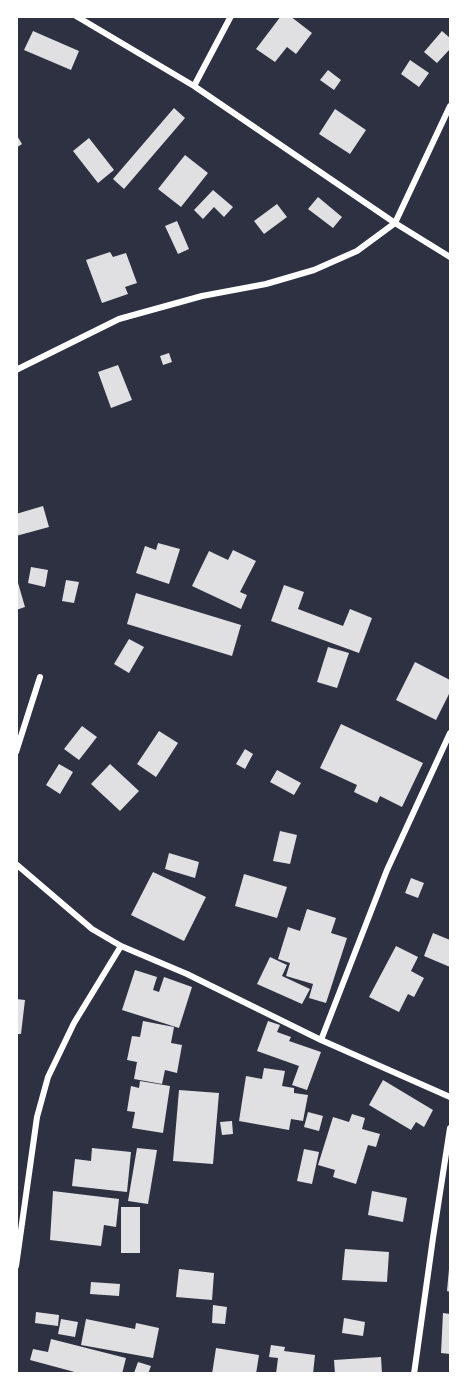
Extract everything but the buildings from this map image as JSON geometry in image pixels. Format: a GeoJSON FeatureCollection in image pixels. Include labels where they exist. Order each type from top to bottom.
{"type":"FeatureCollection","features":[{"type":"Feature","properties":{"kind":"street"},"geometry":{"type":"LineString","coordinates":[[76,16],[194,86],[395,223],[450,257]]}},
{"type":"Feature","properties":{"kind":"street"},"geometry":{"type":"LineString","coordinates":[[194,86],[231,16]]}},
{"type":"Feature","properties":{"kind":"street"},"geometry":{"type":"LineString","coordinates":[[16,370],[119,319],[202,296],[266,284],[315,270],[357,251],[395,223],[450,106]]}},
{"type":"Feature","properties":{"kind":"street"},"geometry":{"type":"LineString","coordinates":[[16,752],[40,677]]}},
{"type":"Feature","properties":{"kind":"street"},"geometry":{"type":"LineString","coordinates":[[321,1040],[387,870],[450,733]]}},
{"type":"Feature","properties":{"kind":"street"},"geometry":{"type":"LineString","coordinates":[[16,864],[92,930],[321,1040],[450,1097]]}},
{"type":"Feature","properties":{"kind":"street"},"geometry":{"type":"LineString","coordinates":[[16,1266],[37,1117],[48,1077],[74,1023],[122,946]]}},
{"type":"Feature","properties":{"kind":"street"},"geometry":{"type":"LineString","coordinates":[[414,1374],[450,1128]]}}]}
